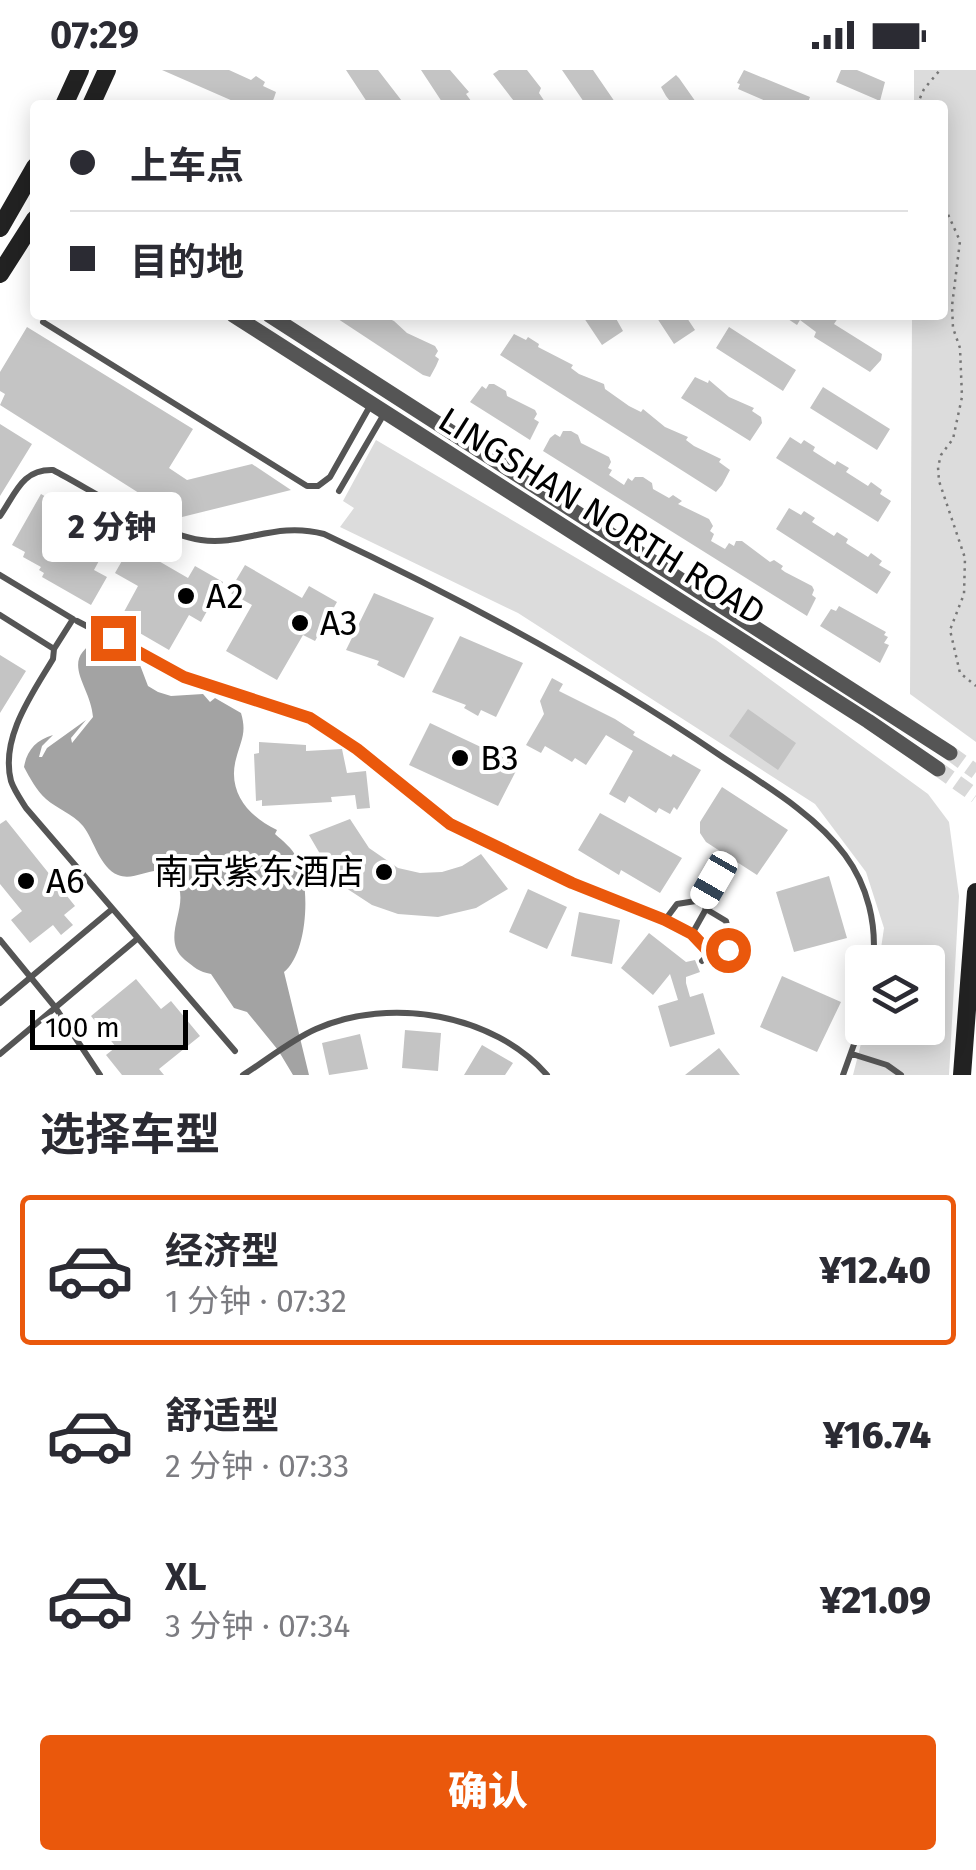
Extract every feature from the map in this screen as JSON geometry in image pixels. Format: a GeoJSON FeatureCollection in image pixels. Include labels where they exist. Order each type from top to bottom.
{"type":"FeatureCollection","features":[{"type":"Feature","properties":{"kind":"main road"},"geometry":{"type":"LineString","coordinates":[[66,100],[80,70]]}},
{"type":"Feature","properties":{"kind":"main road"},"geometry":{"type":"LineString","coordinates":[[93,100],[106,70]]}},
{"type":"Feature","properties":{"kind":"main road"},"geometry":{"type":"LineString","coordinates":[[0,228],[30,191]]}},
{"type":"Feature","properties":{"kind":"main road"},"geometry":{"type":"LineString","coordinates":[[0,274],[30,227]]}},
{"type":"Feature","properties":{"kind":"main road"},"geometry":{"type":"LineString","coordinates":[[962,1075],[976,892]]}},
{"type":"Feature","properties":{"kind":"street","name":"LINGSHAN NORTH ROAD"},"geometry":{"type":"LineString","coordinates":[[241,320],[938,769]]}},
{"type":"Feature","properties":{"kind":"street","name":"LINGSHAN NORTH ROAD"},"geometry":{"type":"LineString","coordinates":[[277,320],[950,753]]}},
{"type":"Feature","properties":{"kind":"lane"},"geometry":{"type":"LineString","coordinates":[[43,322],[307,486],[318,486],[330,477],[378,409]]}},
{"type":"Feature","properties":{"kind":"lane"},"geometry":{"type":"LineString","coordinates":[[340,492],[378,409]]}},
{"type":"Feature","properties":{"kind":"lane"},"geometry":{"type":"LineString","coordinates":[[0,516],[27,476],[37,470],[53,470],[176,534],[203,540],[302,529],[324,534],[466,602],[635,697],[825,831],[847,856],[861,883],[872,914],[873,945]]}},
{"type":"Feature","properties":{"kind":"lane"},"geometry":{"type":"LineString","coordinates":[[0,575],[73,619],[16,722],[6,750],[10,780],[26,808],[235,1050]]}},
{"type":"Feature","properties":{"kind":"lane"},"geometry":{"type":"LineString","coordinates":[[0,615],[54,649]]}},
{"type":"Feature","properties":{"kind":"lane"},"geometry":{"type":"LineString","coordinates":[[77,621],[184,677],[310,718],[369,758],[450,824],[572,883],[665,920],[692,934],[710,953],[719,956],[731,942],[726,920],[706,909],[702,900]]}},
{"type":"Feature","properties":{"kind":"lane"},"geometry":{"type":"LineString","coordinates":[[665,920],[677,904],[702,900],[714,880]]}},
{"type":"Feature","properties":{"kind":"lane"},"geometry":{"type":"LineString","coordinates":[[692,934],[706,909]]}},
{"type":"Feature","properties":{"kind":"lane"},"geometry":{"type":"LineString","coordinates":[[0,1003],[111,910]]}},
{"type":"Feature","properties":{"kind":"lane"},"geometry":{"type":"LineString","coordinates":[[0,1054],[136,939]]}},
{"type":"Feature","properties":{"kind":"lane"},"geometry":{"type":"LineString","coordinates":[[0,940],[55,1007],[100,1075]]}},
{"type":"Feature","properties":{"kind":"lane"},"geometry":{"type":"LineString","coordinates":[[702,962],[710,953]]}},
{"type":"Feature","properties":{"kind":"lane"},"geometry":{"type":"LineString","coordinates":[[243,1075],[314,1030],[374,1016],[442,1018],[498,1036],[523,1052],[547,1075]]}},
{"type":"Feature","properties":{"kind":"lane"},"geometry":{"type":"LineString","coordinates":[[843,1075],[855,1045]]}},
{"type":"Feature","properties":{"kind":"lane"},"geometry":{"type":"LineString","coordinates":[[852,1054],[901,1075]]}},
{"type":"Feature","properties":{"kind":"path"},"geometry":{"type":"LineString","coordinates":[[919,100],[940,70]]}},
{"type":"Feature","properties":{"kind":"path"},"geometry":{"type":"LineString","coordinates":[[948,214],[960,240],[952,306],[960,348],[962,397],[952,439],[938,467],[939,482],[965,558],[964,594],[950,630],[960,672],[976,686]]}},
{"type":"Feature","properties":{"kind":"shaded area"},"geometry":{"type":"Polygon","coordinates":[[[914,70],[976,70],[976,742],[910,694],[912,320],[948,320],[948,100],[914,100],[914,70]]]}},
{"type":"Feature","properties":{"kind":"shaded area"},"geometry":{"type":"Polygon","coordinates":[[[376,440],[716,640],[928,794],[949,822],[959,896],[949,1075],[853,1075],[861,1045],[945,1045],[945,945],[882,945],[884,928],[866,872],[815,804],[518,613],[340,527],[354,508],[343,501],[376,440]]]}},
{"type":"Feature","properties":{"kind":"shaded area"},"geometry":{"type":"Polygon","coordinates":[[[99,640],[140,665],[148,686],[158,692],[171,696],[203,694],[210,702],[215,698],[241,713],[243,731],[234,771],[238,793],[249,811],[277,830],[275,834],[293,851],[304,885],[302,935],[292,963],[284,972],[309,1075],[293,1075],[247,1012],[234,1008],[211,974],[194,967],[178,951],[175,931],[180,900],[175,880],[162,871],[125,877],[112,871],[83,826],[42,795],[24,767],[37,743],[53,735],[42,746],[42,757],[47,748],[86,720],[71,738],[72,743],[93,717],[78,665],[80,656],[99,640]]]}},
{"type":"Feature","properties":{"kind":"building"},"geometry":{"type":"Polygon","coordinates":[[[162,70],[229,70],[251,80],[256,76],[265,82],[263,86],[276,92],[273,100],[231,100],[162,70]]]}},
{"type":"Feature","properties":{"kind":"building"},"geometry":{"type":"Polygon","coordinates":[[[346,70],[378,70],[401,100],[366,100],[346,70]]]}},
{"type":"Feature","properties":{"kind":"building"},"geometry":{"type":"Polygon","coordinates":[[[421,70],[450,70],[469,92],[466,94],[470,100],[441,100],[421,70]]]}},
{"type":"Feature","properties":{"kind":"building"},"geometry":{"type":"Polygon","coordinates":[[[499,70],[527,70],[541,88],[539,93],[544,100],[513,100],[493,74],[499,70]]]}},
{"type":"Feature","properties":{"kind":"building"},"geometry":{"type":"Polygon","coordinates":[[[562,70],[593,70],[614,100],[583,100],[562,70]]]}},
{"type":"Feature","properties":{"kind":"building"},"geometry":{"type":"Polygon","coordinates":[[[744,70],[810,97],[763,100],[738,89],[744,70]]]}},
{"type":"Feature","properties":{"kind":"building"},"geometry":{"type":"Polygon","coordinates":[[[841,70],[857,70],[885,82],[878,100],[836,82],[841,70]]]}},
{"type":"Feature","properties":{"kind":"building"},"geometry":{"type":"Polygon","coordinates":[[[676,75],[694,100],[669,100],[661,87],[676,75]]]}},
{"type":"Feature","properties":{"kind":"building"},"geometry":{"type":"Polygon","coordinates":[[[340,320],[392,320],[407,333],[435,346],[439,359],[430,377],[340,320]]]}},
{"type":"Feature","properties":{"kind":"building"},"geometry":{"type":"Polygon","coordinates":[[[585,320],[617,320],[623,331],[602,345],[585,320]]]}},
{"type":"Feature","properties":{"kind":"building"},"geometry":{"type":"Polygon","coordinates":[[[658,320],[688,320],[695,330],[674,344],[658,320]]]}},
{"type":"Feature","properties":{"kind":"building"},"geometry":{"type":"Polygon","coordinates":[[[800,320],[837,320],[834,324],[882,354],[881,360],[870,372],[814,337],[816,332],[800,320]]]}},
{"type":"Feature","properties":{"kind":"building"},"geometry":{"type":"Polygon","coordinates":[[[27,327],[193,429],[169,468],[187,480],[252,464],[291,490],[182,517],[150,500],[0,405],[5,394],[0,391],[0,372],[27,327]]]}},
{"type":"Feature","properties":{"kind":"building"},"geometry":{"type":"Polygon","coordinates":[[[729,327],[796,370],[783,391],[716,348],[729,327]]]}},
{"type":"Feature","properties":{"kind":"building"},"geometry":{"type":"Polygon","coordinates":[[[514,334],[526,340],[528,337],[538,347],[573,365],[571,368],[579,374],[604,384],[605,389],[629,406],[641,412],[643,409],[665,427],[688,437],[686,440],[694,446],[721,459],[719,462],[730,470],[722,485],[716,492],[500,355],[514,334]]]}},
{"type":"Feature","properties":{"kind":"building"},"geometry":{"type":"Polygon","coordinates":[[[695,377],[708,383],[709,380],[729,397],[754,408],[752,411],[761,417],[762,423],[750,441],[681,398],[695,377]]]}},
{"type":"Feature","properties":{"kind":"building"},"geometry":{"type":"Polygon","coordinates":[[[489,384],[535,410],[534,419],[539,422],[530,440],[470,402],[482,386],[486,389],[489,384]]]}},
{"type":"Feature","properties":{"kind":"building"},"geometry":{"type":"Polygon","coordinates":[[[823,387],[890,429],[877,450],[810,408],[823,387]]]}},
{"type":"Feature","properties":{"kind":"building"},"geometry":{"type":"Polygon","coordinates":[[[0,424],[32,444],[0,496],[0,424]]]}},
{"type":"Feature","properties":{"kind":"building"},"geometry":{"type":"Polygon","coordinates":[[[563,431],[571,431],[581,443],[609,457],[609,475],[624,485],[628,478],[632,481],[643,477],[652,483],[653,489],[669,498],[673,495],[682,501],[678,504],[709,519],[714,534],[711,541],[725,549],[729,543],[734,546],[736,541],[742,541],[812,586],[816,598],[807,616],[543,451],[550,438],[555,434],[560,437],[563,431]]]}},
{"type":"Feature","properties":{"kind":"building"},"geometry":{"type":"Polygon","coordinates":[[[790,437],[801,444],[804,440],[815,447],[813,451],[835,465],[837,461],[849,468],[846,472],[868,486],[871,482],[882,490],[880,494],[891,501],[878,522],[776,458],[790,437]]]}},
{"type":"Feature","properties":{"kind":"building"},"geometry":{"type":"Polygon","coordinates":[[[41,494],[78,515],[80,511],[104,524],[101,528],[113,535],[94,570],[107,577],[91,605],[42,577],[41,567],[12,545],[41,494]]]}},
{"type":"Feature","properties":{"kind":"building"},"geometry":{"type":"Polygon","coordinates":[[[789,508],[801,515],[804,511],[815,518],[812,522],[834,536],[837,532],[848,539],[846,543],[882,561],[879,565],[891,572],[877,594],[776,529],[789,508]]]}},
{"type":"Feature","properties":{"kind":"building","name":"A2"},"geometry":{"type":"Polygon","coordinates":[[[131,545],[188,578],[195,566],[223,582],[201,622],[189,615],[169,650],[119,621],[138,586],[115,573],[131,545]]]}},
{"type":"Feature","properties":{"kind":"building","name":"A3"},"geometry":{"type":"Polygon","coordinates":[[[245,565],[302,598],[309,586],[337,602],[315,641],[303,635],[277,680],[226,651],[252,605],[229,592],[245,565]]]}},
{"type":"Feature","properties":{"kind":"building"},"geometry":{"type":"Polygon","coordinates":[[[374,593],[434,618],[404,678],[377,665],[379,661],[346,650],[374,593]]]}},
{"type":"Feature","properties":{"kind":"building"},"geometry":{"type":"Polygon","coordinates":[[[839,606],[886,632],[884,643],[889,645],[880,663],[820,626],[831,609],[836,611],[839,606]]]}},
{"type":"Feature","properties":{"kind":"building"},"geometry":{"type":"Polygon","coordinates":[[[460,636],[523,663],[496,717],[481,710],[478,716],[464,708],[466,705],[432,692],[460,636]]]}},
{"type":"Feature","properties":{"kind":"building"},"geometry":{"type":"Polygon","coordinates":[[[0,655],[26,671],[0,713],[0,655]]]}},
{"type":"Feature","properties":{"kind":"building"},"geometry":{"type":"Polygon","coordinates":[[[552,678],[563,684],[559,691],[615,719],[635,732],[633,735],[671,757],[673,754],[701,770],[677,810],[674,807],[670,814],[659,808],[656,813],[629,796],[625,803],[609,794],[633,751],[606,735],[586,765],[575,758],[572,762],[545,746],[541,753],[526,745],[544,714],[540,701],[552,678]]]}},
{"type":"Feature","properties":{"kind":"building"},"geometry":{"type":"Polygon","coordinates":[[[748,709],[796,743],[778,770],[729,736],[748,709]]]}},
{"type":"Feature","properties":{"kind":"building","name":"B3"},"geometry":{"type":"Polygon","coordinates":[[[430,723],[519,765],[498,806],[409,765],[430,723]]]}},
{"type":"Feature","properties":{"kind":"building"},"geometry":{"type":"Polygon","coordinates":[[[259,742],[306,745],[306,751],[342,749],[347,773],[366,771],[370,808],[357,809],[355,795],[331,797],[332,802],[262,806],[262,800],[256,801],[254,754],[259,753],[259,742]]]}},
{"type":"Feature","properties":{"kind":"building"},"geometry":{"type":"Polygon","coordinates":[[[722,787],[788,830],[757,875],[706,842],[700,833],[700,822],[722,787]]]}},
{"type":"Feature","properties":{"kind":"building"},"geometry":{"type":"Polygon","coordinates":[[[600,813],[682,858],[660,893],[621,870],[619,875],[578,850],[600,813]]]}},
{"type":"Feature","properties":{"kind":"building"},"geometry":{"type":"Polygon","coordinates":[[[350,819],[369,848],[398,868],[442,872],[481,854],[508,889],[476,908],[438,917],[398,914],[372,905],[330,871],[309,835],[350,819]]]}},
{"type":"Feature","properties":{"kind":"building","name":"A6"},"geometry":{"type":"Polygon","coordinates":[[[6,820],[75,906],[64,915],[73,925],[61,935],[53,925],[30,943],[11,920],[22,911],[0,884],[0,824],[6,820]]]}},
{"type":"Feature","properties":{"kind":"building"},"geometry":{"type":"Polygon","coordinates":[[[829,876],[847,938],[794,952],[776,892],[829,876]]]}},
{"type":"Feature","properties":{"kind":"building"},"geometry":{"type":"Polygon","coordinates":[[[528,889],[567,907],[547,949],[509,932],[528,889]]]}},
{"type":"Feature","properties":{"kind":"building"},"geometry":{"type":"Polygon","coordinates":[[[579,912],[620,920],[612,964],[571,956],[579,912]]]}},
{"type":"Feature","properties":{"kind":"building"},"geometry":{"type":"Polygon","coordinates":[[[649,933],[686,962],[695,960],[700,972],[686,977],[686,983],[690,997],[703,993],[715,1034],[670,1047],[658,1006],[678,1000],[670,974],[653,995],[621,968],[649,933]]]}},
{"type":"Feature","properties":{"kind":"building"},"geometry":{"type":"Polygon","coordinates":[[[782,976],[841,1002],[817,1052],[760,1027],[782,976]]]}},
{"type":"Feature","properties":{"kind":"building"},"geometry":{"type":"Polygon","coordinates":[[[136,979],[161,1009],[171,1001],[200,1036],[159,1069],[164,1075],[122,1075],[106,1055],[116,1047],[91,1016],[136,979]]]}},
{"type":"Feature","properties":{"kind":"building"},"geometry":{"type":"Polygon","coordinates":[[[405,1030],[441,1033],[438,1071],[402,1068],[405,1030]]]}},
{"type":"Feature","properties":{"kind":"building"},"geometry":{"type":"Polygon","coordinates":[[[360,1034],[368,1069],[329,1075],[322,1043],[360,1034]]]}},
{"type":"Feature","properties":{"kind":"building"},"geometry":{"type":"Polygon","coordinates":[[[482,1045],[513,1063],[505,1075],[464,1075],[482,1045]]]}},
{"type":"Feature","properties":{"kind":"building"},"geometry":{"type":"Polygon","coordinates":[[[719,1048],[740,1075],[685,1075],[719,1048]]]}},
{"type":"Feature","properties":{"kind":"tunnel"},"geometry":{"type":"LineString","coordinates":[[950,753],[976,772]]}},
{"type":"Feature","properties":{"kind":"tunnel"},"geometry":{"type":"LineString","coordinates":[[938,769],[976,796]]}},
{"type":"Feature","properties":{"kind":"place","name":"A2"},"geometry":{"type":"Point","coordinates":[186,596]}},
{"type":"Feature","properties":{"kind":"place","name":"A3"},"geometry":{"type":"Point","coordinates":[300,623]}},
{"type":"Feature","properties":{"kind":"place","name":"B3"},"geometry":{"type":"Point","coordinates":[460,758]}},
{"type":"Feature","properties":{"kind":"place","name":"南京紫东酒店"},"geometry":{"type":"Point","coordinates":[384,872]}},
{"type":"Feature","properties":{"kind":"place","name":"A6"},"geometry":{"type":"Point","coordinates":[26,881]}},
{"type":"Feature","properties":{"kind":"route"},"geometry":{"type":"LineString","coordinates":[[113,638],[184,677],[230,694],[284,707],[322,724],[450,824],[572,883],[665,920],[692,934],[710,953],[719,956],[728,950]]}}]}
